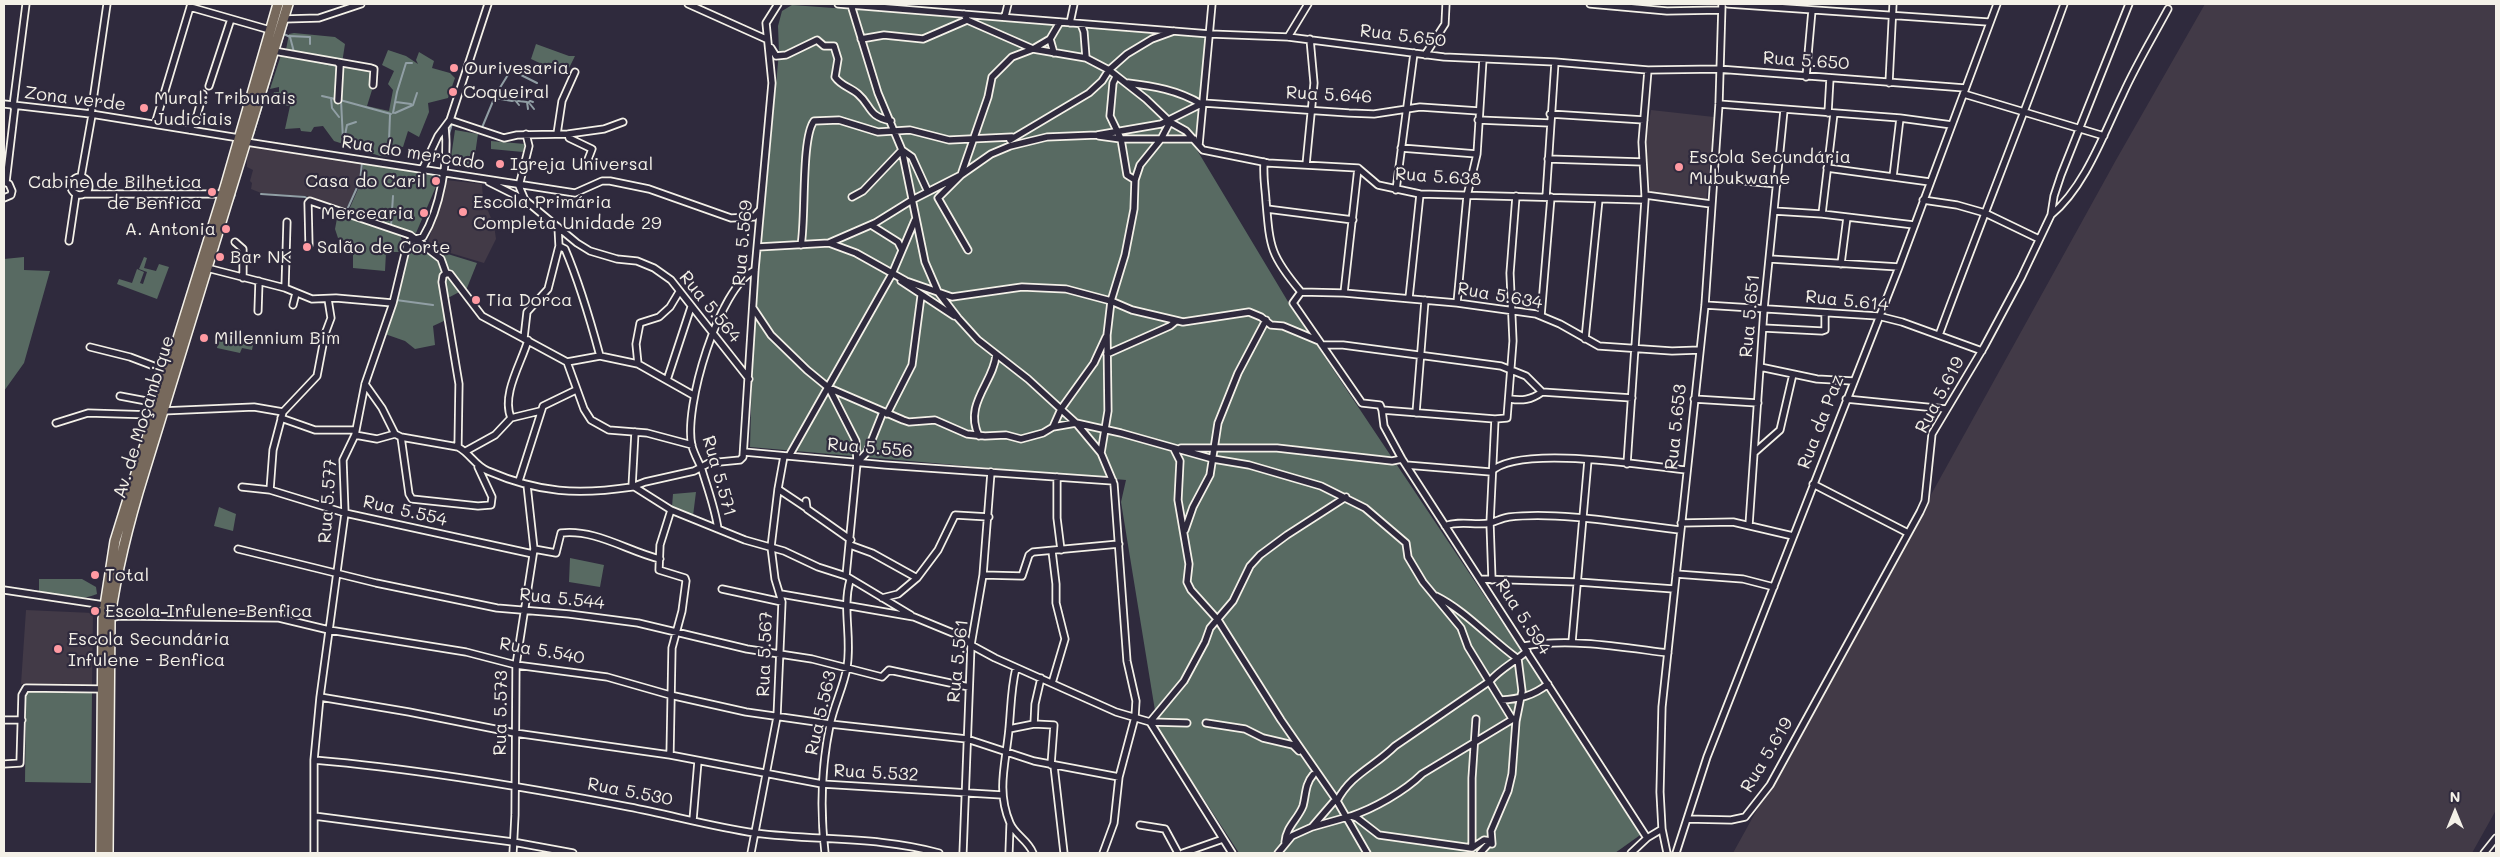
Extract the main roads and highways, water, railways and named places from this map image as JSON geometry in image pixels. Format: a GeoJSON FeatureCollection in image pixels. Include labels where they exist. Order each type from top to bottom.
{"type":"FeatureCollection","features":[{"type":"Feature","properties":{"kind":"highway","name":"Av. de Moçambique"},"geometry":{"type":"LineString","coordinates":[[108,853],[110,618],[125,534],[207,268],[278,4]]}},
{"type":"Feature","properties":{"kind":"highway","name":"Av. de Moçambique"},"geometry":{"type":"LineString","coordinates":[[101,853],[104,605],[115,541],[222,194],[274,51],[288,4]]}},
{"type":"Feature","properties":{"kind":"waterway"},"geometry":{"type":"LineString","coordinates":[[253,135],[288,20]]}},
{"type":"Feature","properties":{"kind":"waterway"},"geometry":{"type":"LineString","coordinates":[[284,34],[290,37],[294,52]]}},
{"type":"Feature","properties":{"kind":"waterway"},"geometry":{"type":"LineString","coordinates":[[289,36],[310,37],[310,44]]}},
{"type":"Feature","properties":{"kind":"waterway"},"geometry":{"type":"LineString","coordinates":[[305,59],[337,66],[335,99]]}},
{"type":"Feature","properties":{"kind":"waterway"},"geometry":{"type":"LineString","coordinates":[[393,113],[406,63],[412,63]]}},
{"type":"Feature","properties":{"kind":"waterway"},"geometry":{"type":"LineString","coordinates":[[481,130],[496,94],[511,70],[537,83]]}},
{"type":"Feature","properties":{"kind":"waterway"},"geometry":{"type":"LineString","coordinates":[[395,113],[413,105],[417,93]]}},
{"type":"Feature","properties":{"kind":"waterway"},"geometry":{"type":"LineString","coordinates":[[322,96],[335,99]]}},
{"type":"Feature","properties":{"kind":"waterway"},"geometry":{"type":"LineString","coordinates":[[331,98],[332,108],[339,117]]}},
{"type":"Feature","properties":{"kind":"waterway"},"geometry":{"type":"LineString","coordinates":[[495,98],[515,100],[519,105]]}},
{"type":"Feature","properties":{"kind":"waterway"},"geometry":{"type":"LineString","coordinates":[[340,100],[391,114]]}},
{"type":"Feature","properties":{"kind":"waterway"},"geometry":{"type":"LineString","coordinates":[[341,100],[343,140]]}},
{"type":"Feature","properties":{"kind":"waterway"},"geometry":{"type":"LineString","coordinates":[[518,101],[527,102],[528,109]]}},
{"type":"Feature","properties":{"kind":"waterway"},"geometry":{"type":"LineString","coordinates":[[528,103],[530,101],[533,102]]}},
{"type":"Feature","properties":{"kind":"waterway"},"geometry":{"type":"LineString","coordinates":[[396,102],[411,104]]}},
{"type":"Feature","properties":{"kind":"waterway"},"geometry":{"type":"LineString","coordinates":[[530,104],[534,109]]}},
{"type":"Feature","properties":{"kind":"waterway"},"geometry":{"type":"LineString","coordinates":[[389,141],[390,115]]}},
{"type":"Feature","properties":{"kind":"waterway"},"geometry":{"type":"LineString","coordinates":[[344,140],[347,125],[356,122]]}},
{"type":"Feature","properties":{"kind":"waterway"},"geometry":{"type":"LineString","coordinates":[[448,138],[452,123]]}},
{"type":"Feature","properties":{"kind":"waterway"},"geometry":{"type":"LineString","coordinates":[[346,212],[360,181],[362,163]]}},
{"type":"Feature","properties":{"kind":"waterway"},"geometry":{"type":"LineString","coordinates":[[261,194],[305,197],[310,200]]}},
{"type":"Feature","properties":{"kind":"waterway"},"geometry":{"type":"LineString","coordinates":[[230,206],[235,195]]}},
{"type":"Feature","properties":{"kind":"waterway"},"geometry":{"type":"LineString","coordinates":[[391,226],[393,196]]}},
{"type":"Feature","properties":{"kind":"waterway"},"geometry":{"type":"LineString","coordinates":[[396,300],[433,305]]}},
{"type":"Feature","properties":{"kind":"place","name":"Ourivesaria"},"geometry":{"type":"Point","coordinates":[454,68]}},
{"type":"Feature","properties":{"kind":"place","name":"Coqueiral"},"geometry":{"type":"Point","coordinates":[453,92]}},
{"type":"Feature","properties":{"kind":"place","name":"Mural: Tribunais Judiciais"},"geometry":{"type":"Point","coordinates":[144,108]}},
{"type":"Feature","properties":{"kind":"place","name":"Igreja Universal"},"geometry":{"type":"Point","coordinates":[500,164]}},
{"type":"Feature","properties":{"kind":"place","name":"Escola Secundária Mubukwane"},"geometry":{"type":"Point","coordinates":[1679,167]}},
{"type":"Feature","properties":{"kind":"place","name":"Casa do Caril"},"geometry":{"type":"Point","coordinates":[436,181]}},
{"type":"Feature","properties":{"kind":"place","name":"Cabine de Bilhetica de Benfica"},"geometry":{"type":"Point","coordinates":[212,192]}},
{"type":"Feature","properties":{"kind":"place","name":"Escola Primária Completa Unidade 29"},"geometry":{"type":"Point","coordinates":[463,212]}},
{"type":"Feature","properties":{"kind":"place","name":"Mercearia"},"geometry":{"type":"Point","coordinates":[424,213]}},
{"type":"Feature","properties":{"kind":"place","name":"A. Antonia"},"geometry":{"type":"Point","coordinates":[226,229]}},
{"type":"Feature","properties":{"kind":"place","name":"Salão de Corte"},"geometry":{"type":"Point","coordinates":[307,247]}},
{"type":"Feature","properties":{"kind":"place","name":"Bar NK"},"geometry":{"type":"Point","coordinates":[220,257]}},
{"type":"Feature","properties":{"kind":"place","name":"Tia Dorca"},"geometry":{"type":"Point","coordinates":[476,300]}},
{"type":"Feature","properties":{"kind":"place","name":"Millennium Bim"},"geometry":{"type":"Point","coordinates":[204,338]}},
{"type":"Feature","properties":{"kind":"place","name":"Total"},"geometry":{"type":"Point","coordinates":[95,575]}},
{"type":"Feature","properties":{"kind":"place","name":"Escola Infulene-Benfica"},"geometry":{"type":"Point","coordinates":[95,611]}},
{"type":"Feature","properties":{"kind":"place","name":"Escola Secundária Infulene - Benfica"},"geometry":{"type":"Point","coordinates":[58,649]}}]}
